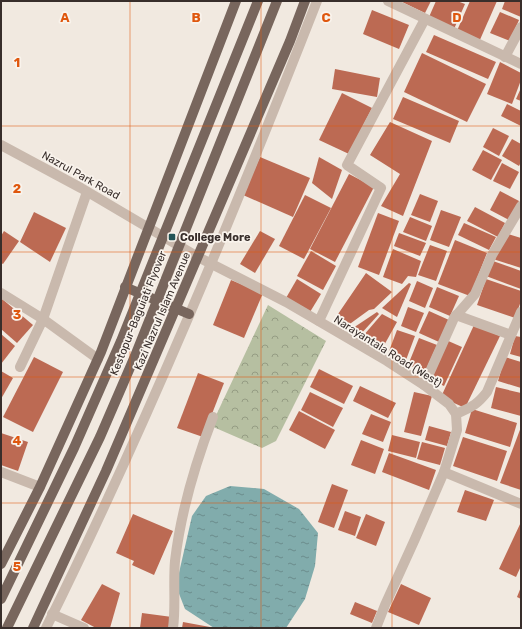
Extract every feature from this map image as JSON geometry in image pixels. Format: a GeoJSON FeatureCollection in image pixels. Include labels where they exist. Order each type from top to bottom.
{"type":"FeatureCollection","features":[{"type":"Feature","properties":{"kind":"main road"},"geometry":{"type":"LineString","coordinates":[[1,564],[40,487],[98,359],[236,1]]}},
{"type":"Feature","properties":{"kind":"main road","name":"Kestopur-Baguiati Flyover"},"geometry":{"type":"LineString","coordinates":[[1,599],[74,448],[121,341],[258,1]]}},
{"type":"Feature","properties":{"kind":"main road","name":"Kestopur-Baguiati Flyover"},"geometry":{"type":"LineString","coordinates":[[7,628],[106,422],[137,349],[277,1]]}},
{"type":"Feature","properties":{"kind":"main road","name":"Kazi Nazrul Islam Avenue"},"geometry":{"type":"LineString","coordinates":[[33,628],[106,471],[260,108],[290,41],[305,1]]}},
{"type":"Feature","properties":{"kind":"main road"},"geometry":{"type":"LineString","coordinates":[[125,287],[189,314]]}},
{"type":"Feature","properties":{"kind":"street"},"geometry":{"type":"LineString","coordinates":[[46,628],[125,462],[211,264],[317,1]]}},
{"type":"Feature","properties":{"kind":"street"},"geometry":{"type":"LineString","coordinates":[[388,1],[521,64]]}},
{"type":"Feature","properties":{"kind":"street"},"geometry":{"type":"LineString","coordinates":[[319,321],[381,188],[347,165],[425,19]]}},
{"type":"Feature","properties":{"kind":"street"},"geometry":{"type":"LineString","coordinates":[[505,57],[521,27]]}},
{"type":"Feature","properties":{"kind":"street","name":"Nazrul Park Road"},"geometry":{"type":"LineString","coordinates":[[1,145],[87,192],[198,257]]}},
{"type":"Feature","properties":{"kind":"street"},"geometry":{"type":"LineString","coordinates":[[20,367],[43,319],[87,192]]}},
{"type":"Feature","properties":{"kind":"street"},"geometry":{"type":"LineString","coordinates":[[424,385],[454,318],[475,294],[492,255],[521,206]]}},
{"type":"Feature","properties":{"kind":"street","name":"Narayantala Road (West)"},"geometry":{"type":"LineString","coordinates":[[198,257],[286,302],[387,361],[424,385],[449,404],[456,414]]}},
{"type":"Feature","properties":{"kind":"street"},"geometry":{"type":"LineString","coordinates":[[1,293],[43,319],[98,359]]}},
{"type":"Feature","properties":{"kind":"street"},"geometry":{"type":"LineString","coordinates":[[376,628],[444,472],[457,430],[456,414],[479,403],[487,392],[521,312]]}},
{"type":"Feature","properties":{"kind":"street"},"geometry":{"type":"LineString","coordinates":[[456,315],[511,335]]}},
{"type":"Feature","properties":{"kind":"street"},"geometry":{"type":"LineString","coordinates":[[173,628],[175,561],[186,495],[199,454],[214,417]]}},
{"type":"Feature","properties":{"kind":"street"},"geometry":{"type":"LineString","coordinates":[[1,472],[40,487]]}},
{"type":"Feature","properties":{"kind":"street"},"geometry":{"type":"LineString","coordinates":[[444,472],[521,504]]}},
{"type":"Feature","properties":{"kind":"street"},"geometry":{"type":"LineString","coordinates":[[52,614],[84,628]]}},
{"type":"Feature","properties":{"kind":"green space"},"geometry":{"type":"Polygon","coordinates":[[[268,305],[326,341],[276,441],[262,448],[211,426],[268,305]]]}},
{"type":"Feature","properties":{"kind":"water"},"geometry":{"type":"Polygon","coordinates":[[[230,486],[264,489],[299,509],[318,533],[315,566],[305,599],[286,628],[214,628],[185,609],[176,586],[192,516],[206,496],[230,486]]]}},
{"type":"Feature","properties":{"kind":"building"},"geometry":{"type":"Polygon","coordinates":[[[400,1],[431,1],[425,13],[400,1]]]}},
{"type":"Feature","properties":{"kind":"building"},"geometry":{"type":"Polygon","coordinates":[[[436,1],[457,1],[465,4],[454,29],[429,17],[436,1]]]}},
{"type":"Feature","properties":{"kind":"building"},"geometry":{"type":"Polygon","coordinates":[[[470,1],[497,1],[479,42],[456,33],[470,1]]]}},
{"type":"Feature","properties":{"kind":"building"},"geometry":{"type":"Polygon","coordinates":[[[505,1],[521,1],[521,17],[502,9],[505,1]]]}},
{"type":"Feature","properties":{"kind":"building"},"geometry":{"type":"Polygon","coordinates":[[[372,10],[409,25],[399,49],[363,34],[372,10]]]}},
{"type":"Feature","properties":{"kind":"building"},"geometry":{"type":"Polygon","coordinates":[[[500,12],[519,20],[510,41],[490,33],[500,12]]]}},
{"type":"Feature","properties":{"kind":"building"},"geometry":{"type":"Polygon","coordinates":[[[434,35],[496,62],[488,79],[426,52],[434,35]]]}},
{"type":"Feature","properties":{"kind":"building"},"geometry":{"type":"Polygon","coordinates":[[[422,53],[486,84],[467,122],[404,92],[422,53]]]}},
{"type":"Feature","properties":{"kind":"building"},"geometry":{"type":"Polygon","coordinates":[[[500,62],[521,73],[521,80],[512,104],[487,94],[500,62]]]}},
{"type":"Feature","properties":{"kind":"building"},"geometry":{"type":"Polygon","coordinates":[[[335,69],[380,78],[377,97],[332,89],[335,69]]]}},
{"type":"Feature","properties":{"kind":"building"},"geometry":{"type":"Polygon","coordinates":[[[521,88],[521,101],[516,99],[521,88]]]}},
{"type":"Feature","properties":{"kind":"building"},"geometry":{"type":"Polygon","coordinates":[[[342,93],[372,108],[349,154],[319,140],[342,93]]]}},
{"type":"Feature","properties":{"kind":"building"},"geometry":{"type":"Polygon","coordinates":[[[403,97],[459,121],[450,143],[393,119],[403,97]]]}},
{"type":"Feature","properties":{"kind":"building"},"geometry":{"type":"Polygon","coordinates":[[[507,104],[521,111],[521,126],[501,116],[507,104]]]}},
{"type":"Feature","properties":{"kind":"building"},"geometry":{"type":"Polygon","coordinates":[[[390,122],[432,141],[403,216],[381,206],[400,174],[370,155],[390,122]]]}},
{"type":"Feature","properties":{"kind":"building"},"geometry":{"type":"Polygon","coordinates":[[[493,128],[509,136],[499,156],[483,147],[493,128]]]}},
{"type":"Feature","properties":{"kind":"building"},"geometry":{"type":"Polygon","coordinates":[[[512,139],[521,144],[521,162],[519,166],[502,156],[512,139]]]}},
{"type":"Feature","properties":{"kind":"building"},"geometry":{"type":"Polygon","coordinates":[[[483,150],[502,160],[491,180],[472,170],[483,150]]]}},
{"type":"Feature","properties":{"kind":"building"},"geometry":{"type":"Polygon","coordinates":[[[260,157],[310,178],[293,217],[243,195],[260,157]]]}},
{"type":"Feature","properties":{"kind":"building"},"geometry":{"type":"Polygon","coordinates":[[[319,157],[342,170],[332,199],[312,183],[319,157]]]}},
{"type":"Feature","properties":{"kind":"building"},"geometry":{"type":"Polygon","coordinates":[[[502,163],[519,172],[510,189],[493,181],[502,163]]]}},
{"type":"Feature","properties":{"kind":"building"},"geometry":{"type":"Polygon","coordinates":[[[349,174],[374,187],[335,262],[310,249],[349,174]]]}},
{"type":"Feature","properties":{"kind":"building"},"geometry":{"type":"Polygon","coordinates":[[[500,191],[519,201],[509,220],[490,210],[500,191]]]}},
{"type":"Feature","properties":{"kind":"building"},"geometry":{"type":"Polygon","coordinates":[[[420,194],[438,201],[430,222],[411,215],[420,194]]]}},
{"type":"Feature","properties":{"kind":"building"},"geometry":{"type":"Polygon","coordinates":[[[305,195],[331,208],[304,259],[279,246],[305,195]]]}},
{"type":"Feature","properties":{"kind":"building"},"geometry":{"type":"Polygon","coordinates":[[[475,207],[505,223],[498,237],[467,221],[475,207]]]}},
{"type":"Feature","properties":{"kind":"building"},"geometry":{"type":"Polygon","coordinates":[[[441,210],[461,217],[449,247],[430,240],[441,210]]]}},
{"type":"Feature","properties":{"kind":"building"},"geometry":{"type":"Polygon","coordinates":[[[34,212],[66,228],[50,262],[20,242],[34,212]]]}},
{"type":"Feature","properties":{"kind":"building"},"geometry":{"type":"Polygon","coordinates":[[[378,213],[399,221],[379,275],[358,267],[378,213]]]}},
{"type":"Feature","properties":{"kind":"building"},"geometry":{"type":"Polygon","coordinates":[[[410,217],[432,226],[426,241],[403,232],[410,217]]]}},
{"type":"Feature","properties":{"kind":"building"},"geometry":{"type":"Polygon","coordinates":[[[464,223],[496,237],[489,250],[458,235],[464,223]]]}},
{"type":"Feature","properties":{"kind":"building"},"geometry":{"type":"Polygon","coordinates":[[[4,231],[19,241],[3,264],[1,263],[1,236],[4,231]]]}},
{"type":"Feature","properties":{"kind":"building"},"geometry":{"type":"Polygon","coordinates":[[[260,231],[275,239],[255,273],[240,264],[260,231]]]}},
{"type":"Feature","properties":{"kind":"building"},"geometry":{"type":"Polygon","coordinates":[[[399,233],[426,243],[420,256],[394,246],[399,233]]]}},
{"type":"Feature","properties":{"kind":"building"},"geometry":{"type":"Polygon","coordinates":[[[508,234],[521,238],[521,268],[493,259],[508,234]]]}},
{"type":"Feature","properties":{"kind":"building"},"geometry":{"type":"Polygon","coordinates":[[[455,240],[487,253],[470,296],[438,284],[455,240]]]}},
{"type":"Feature","properties":{"kind":"building"},"geometry":{"type":"Polygon","coordinates":[[[430,245],[447,251],[436,281],[418,275],[430,245]]]}},
{"type":"Feature","properties":{"kind":"building"},"geometry":{"type":"Polygon","coordinates":[[[393,249],[421,261],[416,277],[408,276],[402,284],[383,277],[393,249]]]}},
{"type":"Feature","properties":{"kind":"building"},"geometry":{"type":"Polygon","coordinates":[[[311,251],[336,266],[323,290],[297,276],[311,251]]]}},
{"type":"Feature","properties":{"kind":"building"},"geometry":{"type":"Polygon","coordinates":[[[493,261],[521,271],[521,289],[486,276],[493,261]]]}},
{"type":"Feature","properties":{"kind":"building"},"geometry":{"type":"Polygon","coordinates":[[[366,273],[392,292],[374,309],[369,310],[347,326],[336,317],[366,273]]]}},
{"type":"Feature","properties":{"kind":"building"},"geometry":{"type":"Polygon","coordinates":[[[297,279],[321,294],[310,312],[286,298],[297,279]]]}},
{"type":"Feature","properties":{"kind":"building"},"geometry":{"type":"Polygon","coordinates":[[[486,279],[521,291],[521,301],[515,318],[477,305],[486,279]]]}},
{"type":"Feature","properties":{"kind":"building"},"geometry":{"type":"Polygon","coordinates":[[[231,280],[263,293],[244,338],[213,325],[231,280]]]}},
{"type":"Feature","properties":{"kind":"building"},"geometry":{"type":"Polygon","coordinates":[[[417,281],[433,288],[425,308],[409,301],[417,281]]]}},
{"type":"Feature","properties":{"kind":"building"},"geometry":{"type":"Polygon","coordinates":[[[409,283],[411,284],[397,317],[382,308],[409,283]]]}},
{"type":"Feature","properties":{"kind":"building"},"geometry":{"type":"Polygon","coordinates":[[[437,287],[459,296],[450,316],[429,307],[437,287]]]}},
{"type":"Feature","properties":{"kind":"building"},"geometry":{"type":"Polygon","coordinates":[[[1,298],[33,325],[17,343],[1,329],[1,298]]]}},
{"type":"Feature","properties":{"kind":"building"},"geometry":{"type":"Polygon","coordinates":[[[408,307],[424,313],[416,332],[401,326],[408,307]]]}},
{"type":"Feature","properties":{"kind":"building"},"geometry":{"type":"Polygon","coordinates":[[[429,311],[449,320],[439,342],[419,333],[429,311]]]}},
{"type":"Feature","properties":{"kind":"building"},"geometry":{"type":"Polygon","coordinates":[[[377,312],[379,314],[360,335],[350,330],[377,312]]]}},
{"type":"Feature","properties":{"kind":"building"},"geometry":{"type":"Polygon","coordinates":[[[382,314],[397,322],[382,349],[363,336],[382,314]]]}},
{"type":"Feature","properties":{"kind":"building"},"geometry":{"type":"Polygon","coordinates":[[[474,325],[500,336],[465,408],[441,397],[474,325]]]}},
{"type":"Feature","properties":{"kind":"building"},"geometry":{"type":"Polygon","coordinates":[[[397,330],[415,336],[406,360],[388,354],[397,330]]]}},
{"type":"Feature","properties":{"kind":"building"},"geometry":{"type":"Polygon","coordinates":[[[1,334],[15,346],[1,364],[1,334]]]}},
{"type":"Feature","properties":{"kind":"building"},"geometry":{"type":"Polygon","coordinates":[[[515,336],[521,337],[521,357],[510,354],[515,336]]]}},
{"type":"Feature","properties":{"kind":"building"},"geometry":{"type":"Polygon","coordinates":[[[419,338],[437,345],[425,372],[408,365],[419,338]]]}},
{"type":"Feature","properties":{"kind":"building"},"geometry":{"type":"Polygon","coordinates":[[[446,340],[462,347],[444,386],[429,379],[446,340]]]}},
{"type":"Feature","properties":{"kind":"building"},"geometry":{"type":"Polygon","coordinates":[[[34,357],[63,372],[33,432],[3,417],[34,357]]]}},
{"type":"Feature","properties":{"kind":"building"},"geometry":{"type":"Polygon","coordinates":[[[505,357],[521,362],[521,388],[498,381],[505,357]]]}},
{"type":"Feature","properties":{"kind":"building"},"geometry":{"type":"Polygon","coordinates":[[[319,369],[353,386],[344,404],[310,387],[319,369]]]}},
{"type":"Feature","properties":{"kind":"building"},"geometry":{"type":"Polygon","coordinates":[[[1,371],[13,378],[1,399],[1,371]]]}},
{"type":"Feature","properties":{"kind":"building"},"geometry":{"type":"Polygon","coordinates":[[[198,373],[224,383],[203,437],[177,428],[198,373]]]}},
{"type":"Feature","properties":{"kind":"building"},"geometry":{"type":"Polygon","coordinates":[[[360,386],[396,403],[388,418],[353,401],[360,386]]]}},
{"type":"Feature","properties":{"kind":"building"},"geometry":{"type":"Polygon","coordinates":[[[496,387],[521,393],[521,416],[491,408],[496,387]]]}},
{"type":"Feature","properties":{"kind":"building"},"geometry":{"type":"Polygon","coordinates":[[[310,392],[343,408],[333,427],[301,410],[310,392]]]}},
{"type":"Feature","properties":{"kind":"building"},"geometry":{"type":"Polygon","coordinates":[[[414,392],[432,396],[421,436],[404,432],[414,392]]]}},
{"type":"Feature","properties":{"kind":"building"},"geometry":{"type":"Polygon","coordinates":[[[472,409],[517,423],[510,447],[465,433],[472,409]]]}},
{"type":"Feature","properties":{"kind":"building"},"geometry":{"type":"Polygon","coordinates":[[[299,411],[335,430],[325,449],[289,430],[299,411]]]}},
{"type":"Feature","properties":{"kind":"building"},"geometry":{"type":"Polygon","coordinates":[[[371,414],[391,422],[383,442],[362,434],[371,414]]]}},
{"type":"Feature","properties":{"kind":"building"},"geometry":{"type":"Polygon","coordinates":[[[429,426],[451,432],[447,446],[425,440],[429,426]]]}},
{"type":"Feature","properties":{"kind":"building"},"geometry":{"type":"Polygon","coordinates":[[[521,427],[521,490],[500,483],[521,427]]]}},
{"type":"Feature","properties":{"kind":"building"},"geometry":{"type":"Polygon","coordinates":[[[1,433],[28,442],[18,471],[1,465],[1,433]]]}},
{"type":"Feature","properties":{"kind":"building"},"geometry":{"type":"Polygon","coordinates":[[[392,435],[420,442],[416,458],[388,451],[392,435]]]}},
{"type":"Feature","properties":{"kind":"building"},"geometry":{"type":"Polygon","coordinates":[[[463,437],[507,451],[497,481],[453,466],[463,437]]]}},
{"type":"Feature","properties":{"kind":"building"},"geometry":{"type":"Polygon","coordinates":[[[361,440],[384,449],[375,474],[351,465],[361,440]]]}},
{"type":"Feature","properties":{"kind":"building"},"geometry":{"type":"Polygon","coordinates":[[[422,442],[445,448],[440,465],[417,459],[422,442]]]}},
{"type":"Feature","properties":{"kind":"building"},"geometry":{"type":"Polygon","coordinates":[[[389,453],[436,470],[429,490],[382,472],[389,453]]]}},
{"type":"Feature","properties":{"kind":"building"},"geometry":{"type":"Polygon","coordinates":[[[332,484],[348,490],[334,528],[318,522],[332,484]]]}},
{"type":"Feature","properties":{"kind":"building"},"geometry":{"type":"Polygon","coordinates":[[[465,490],[494,500],[486,521],[457,512],[465,490]]]}},
{"type":"Feature","properties":{"kind":"building"},"geometry":{"type":"Polygon","coordinates":[[[345,511],[361,517],[355,536],[338,530],[345,511]]]}},
{"type":"Feature","properties":{"kind":"building"},"geometry":{"type":"Polygon","coordinates":[[[133,514],[173,531],[154,575],[132,565],[134,561],[116,553],[133,514]]]}},
{"type":"Feature","properties":{"kind":"building"},"geometry":{"type":"Polygon","coordinates":[[[366,514],[385,522],[376,546],[356,538],[366,514]]]}},
{"type":"Feature","properties":{"kind":"building"},"geometry":{"type":"Polygon","coordinates":[[[521,522],[521,566],[516,577],[499,569],[521,522]]]}},
{"type":"Feature","properties":{"kind":"building"},"geometry":{"type":"Polygon","coordinates":[[[102,584],[120,593],[110,628],[96,628],[81,620],[102,584]]]}},
{"type":"Feature","properties":{"kind":"building"},"geometry":{"type":"Polygon","coordinates":[[[401,584],[431,598],[419,625],[388,612],[401,584]]]}},
{"type":"Feature","properties":{"kind":"building"},"geometry":{"type":"Polygon","coordinates":[[[521,587],[521,599],[517,597],[521,587]]]}},
{"type":"Feature","properties":{"kind":"building"},"geometry":{"type":"Polygon","coordinates":[[[355,602],[377,611],[372,623],[350,614],[355,602]]]}},
{"type":"Feature","properties":{"kind":"building"},"geometry":{"type":"Polygon","coordinates":[[[142,613],[172,617],[170,628],[140,628],[142,613]]]}},
{"type":"Feature","properties":{"kind":"building"},"geometry":{"type":"Polygon","coordinates":[[[183,622],[210,627],[210,628],[182,628],[183,622]]]}},
{"type":"Feature","properties":{"kind":"place","name":"College More"},"geometry":{"type":"Point","coordinates":[172,237]}}]}
